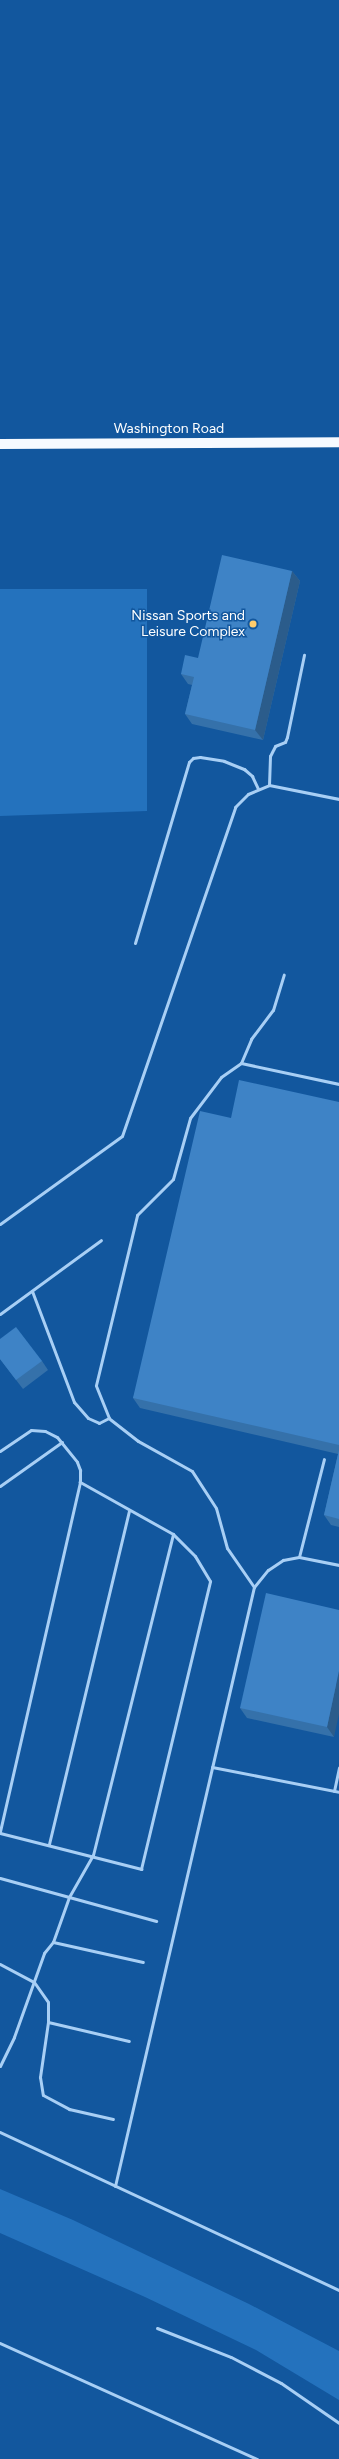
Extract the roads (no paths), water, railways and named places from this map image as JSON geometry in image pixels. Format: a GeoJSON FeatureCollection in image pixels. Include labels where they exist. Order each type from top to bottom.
{"type":"FeatureCollection","features":[{"type":"Feature","properties":{"kind":"main road","name":"Washington Road"},"geometry":{"type":"LineString","coordinates":[[0,444],[339,442]]}},
{"type":"Feature","properties":{"kind":"lane"},"geometry":{"type":"LineString","coordinates":[[269,785],[270,756],[275,746],[285,742],[304,655]]}},
{"type":"Feature","properties":{"kind":"lane"},"geometry":{"type":"LineString","coordinates":[[135,943],[189,762],[194,758],[200,757],[224,761],[244,769],[252,776],[258,788]]}},
{"type":"Feature","properties":{"kind":"lane"},"geometry":{"type":"LineString","coordinates":[[0,1224],[122,1136],[235,807],[248,794],[258,788],[269,785],[339,799]]}},
{"type":"Feature","properties":{"kind":"lane"},"geometry":{"type":"LineString","coordinates":[[254,1587],[227,1548],[216,1508],[192,1471],[138,1441],[109,1418],[96,1385],[137,1215],[173,1179],[190,1118],[221,1077],[241,1063],[251,1040],[273,1010],[284,975]]}},
{"type":"Feature","properties":{"kind":"lane"},"geometry":{"type":"LineString","coordinates":[[241,1063],[339,1084]]}},
{"type":"Feature","properties":{"kind":"lane"},"geometry":{"type":"LineString","coordinates":[[0,1314],[101,1240]]}},
{"type":"Feature","properties":{"kind":"lane"},"geometry":{"type":"LineString","coordinates":[[32,1291],[74,1402],[88,1418],[99,1423],[109,1418]]}},
{"type":"Feature","properties":{"kind":"lane"},"geometry":{"type":"LineString","coordinates":[[0,1451],[31,1430],[45,1431],[57,1437],[62,1442],[77,1462],[80,1470],[80,1482],[0,1833],[93,1855],[141,1869],[210,1581],[195,1556],[173,1534],[129,1511],[80,1482]]}},
{"type":"Feature","properties":{"kind":"lane"},"geometry":{"type":"LineString","coordinates":[[0,1486],[62,1442]]}},
{"type":"Feature","properties":{"kind":"lane"},"geometry":{"type":"LineString","coordinates":[[300,1557],[324,1459]]}},
{"type":"Feature","properties":{"kind":"lane"},"geometry":{"type":"LineString","coordinates":[[49,1844],[129,1511]]}},
{"type":"Feature","properties":{"kind":"lane"},"geometry":{"type":"LineString","coordinates":[[0,2066],[34,1982],[44,1953],[53,1942],[69,1897],[93,1855],[173,1534]]}},
{"type":"Feature","properties":{"kind":"lane"},"geometry":{"type":"LineString","coordinates":[[115,2186],[254,1587],[268,1570],[283,1560],[300,1557],[339,1565]]}},
{"type":"Feature","properties":{"kind":"lane"},"geometry":{"type":"LineString","coordinates":[[212,1767],[339,1792]]}},
{"type":"Feature","properties":{"kind":"lane"},"geometry":{"type":"LineString","coordinates":[[334,1791],[339,1768]]}},
{"type":"Feature","properties":{"kind":"lane"},"geometry":{"type":"LineString","coordinates":[[0,1878],[156,1921]]}},
{"type":"Feature","properties":{"kind":"lane"},"geometry":{"type":"LineString","coordinates":[[53,1942],[143,1962]]}},
{"type":"Feature","properties":{"kind":"lane"},"geometry":{"type":"LineString","coordinates":[[0,1964],[34,1982],[48,2002],[48,2022],[40,2077],[43,2095],[69,2109],[113,2119]]}},
{"type":"Feature","properties":{"kind":"lane"},"geometry":{"type":"LineString","coordinates":[[48,2022],[129,2041]]}},
{"type":"Feature","properties":{"kind":"lane"},"geometry":{"type":"LineString","coordinates":[[0,2132],[339,2290]]}},
{"type":"Feature","properties":{"kind":"lane"},"geometry":{"type":"LineString","coordinates":[[157,2328],[231,2357],[281,2383],[339,2423]]}},
{"type":"Feature","properties":{"kind":"lane"},"geometry":{"type":"LineString","coordinates":[[0,2343],[258,2459]]}},
{"type":"Feature","properties":{"kind":"place","name":"Nissan Sports and Leisure Complex"},"geometry":{"type":"Point","coordinates":[253,624]}}]}
